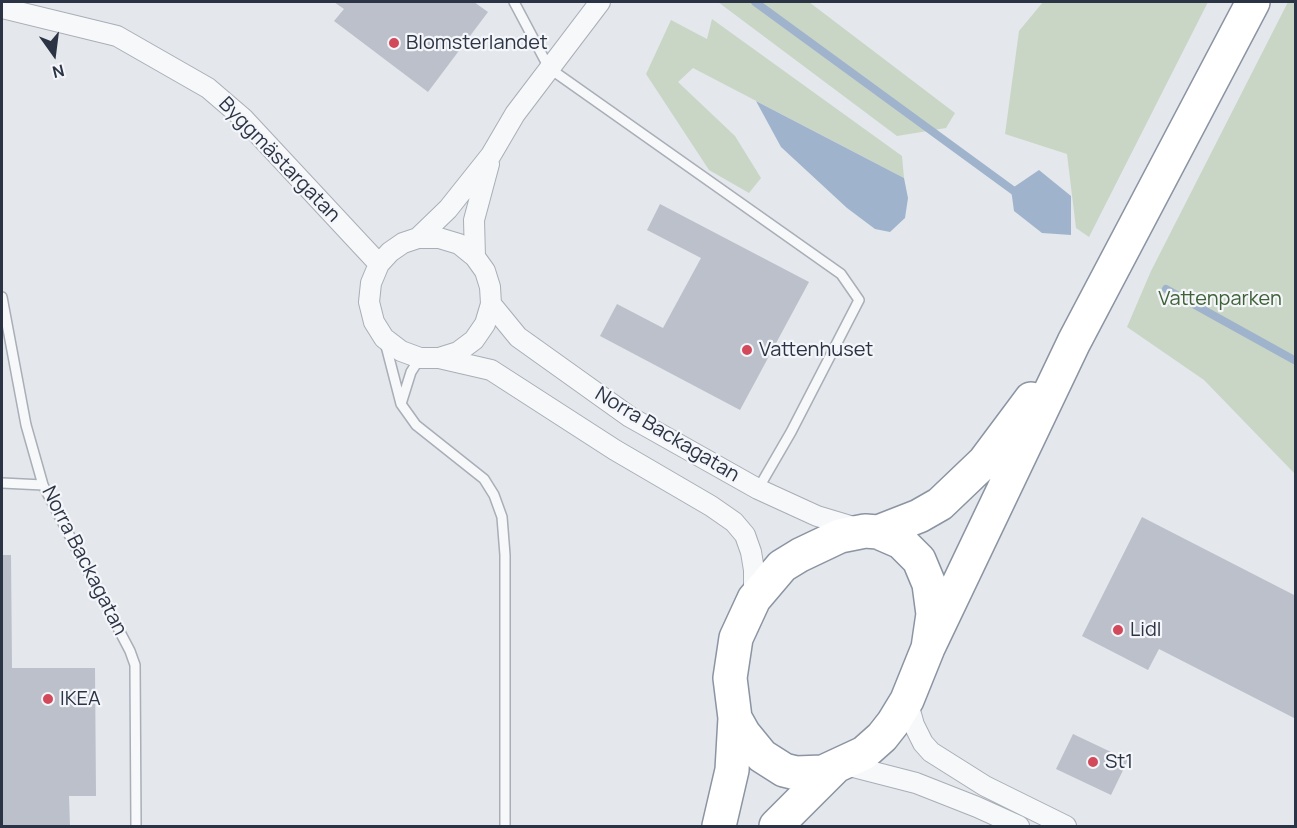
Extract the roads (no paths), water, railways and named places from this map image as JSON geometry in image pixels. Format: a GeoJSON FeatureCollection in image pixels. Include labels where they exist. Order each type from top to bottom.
{"type":"FeatureCollection","features":[{"type":"Feature","properties":{"kind":"highway"},"geometry":{"type":"LineString","coordinates":[[735,718],[753,746],[772,764],[796,773],[823,772],[838,766],[864,753],[882,737],[907,699],[928,648],[1074,342],[1253,2]]}},
{"type":"Feature","properties":{"kind":"highway"},"geometry":{"type":"LineString","coordinates":[[719,826],[732,770],[735,718],[730,678],[731,663],[736,638],[754,599],[782,566],[800,555],[840,536],[871,532],[919,516],[940,504],[984,462],[1074,342]]}},
{"type":"Feature","properties":{"kind":"highway"},"geometry":{"type":"LineString","coordinates":[[871,532],[901,542],[911,550],[925,571],[933,615],[928,648]]}},
{"type":"Feature","properties":{"kind":"highway"},"geometry":{"type":"LineString","coordinates":[[776,826],[838,766]]}},
{"type":"Feature","properties":{"kind":"street"},"geometry":{"type":"LineString","coordinates":[[418,238],[448,209],[491,155],[515,114],[600,2]]}},
{"type":"Feature","properties":{"kind":"street","name":"Byggmästargatan"},"geometry":{"type":"LineString","coordinates":[[2,9],[117,36],[208,88],[243,118],[379,264]]}},
{"type":"Feature","properties":{"kind":"street"},"geometry":{"type":"LineString","coordinates":[[475,257],[474,220],[491,155]]}},
{"type":"Feature","properties":{"kind":"street"},"geometry":{"type":"LineString","coordinates":[[439,237],[459,244],[475,257],[485,271],[490,287],[491,304],[485,324],[474,340],[458,352],[430,358],[400,351],[384,338],[374,321],[369,302],[371,283],[379,264],[403,243],[418,238],[439,237]]}},
{"type":"Feature","properties":{"kind":"street","name":"Norra Backagatan"},"geometry":{"type":"LineString","coordinates":[[491,304],[518,337],[622,411],[758,489],[817,516],[871,532]]}},
{"type":"Feature","properties":{"kind":"street","name":"Norra Backagatan"},"geometry":{"type":"LineString","coordinates":[[430,358],[491,370],[615,450],[734,522],[745,535],[752,552],[754,599]]}},
{"type":"Feature","properties":{"kind":"street"},"geometry":{"type":"LineString","coordinates":[[907,699],[914,725],[923,743],[931,752],[985,786],[1066,826]]}},
{"type":"Feature","properties":{"kind":"street"},"geometry":{"type":"LineString","coordinates":[[838,766],[916,783],[1019,826]]}},
{"type":"Feature","properties":{"kind":"lane"},"geometry":{"type":"LineString","coordinates":[[514,2],[549,68],[841,274],[859,300],[758,489]]}},
{"type":"Feature","properties":{"kind":"lane","name":"Norra Backagatan"},"geometry":{"type":"LineString","coordinates":[[2,297],[26,425],[43,485],[120,630],[135,665],[136,826]]}},
{"type":"Feature","properties":{"kind":"lane"},"geometry":{"type":"LineString","coordinates":[[384,338],[401,404],[416,425],[484,479],[494,495],[502,517],[505,555],[505,826]]}},
{"type":"Feature","properties":{"kind":"lane"},"geometry":{"type":"LineString","coordinates":[[401,404],[411,372],[430,358]]}},
{"type":"Feature","properties":{"kind":"lane"},"geometry":{"type":"LineString","coordinates":[[2,483],[43,485]]}},
{"type":"Feature","properties":{"kind":"water"},"geometry":{"type":"Polygon","coordinates":[[[756,101],[904,178],[908,198],[905,218],[890,232],[875,229],[847,208],[781,147],[756,101]]]}},
{"type":"Feature","properties":{"kind":"water"},"geometry":{"type":"Polygon","coordinates":[[[1039,170],[1071,196],[1071,235],[1042,233],[1014,211],[1011,189],[1039,170]]]}},
{"type":"Feature","properties":{"kind":"waterway"},"geometry":{"type":"LineString","coordinates":[[755,2],[1018,194]]}},
{"type":"Feature","properties":{"kind":"waterway"},"geometry":{"type":"LineString","coordinates":[[1166,289],[1296,361]]}},
{"type":"Feature","properties":{"kind":"place","name":"Blomsterlandet"},"geometry":{"type":"Point","coordinates":[394,43]}},
{"type":"Feature","properties":{"kind":"place","name":"Vattenhuset"},"geometry":{"type":"Point","coordinates":[747,350]}},
{"type":"Feature","properties":{"kind":"place","name":"Lidl"},"geometry":{"type":"Point","coordinates":[1118,630]}},
{"type":"Feature","properties":{"kind":"place","name":"IKEA"},"geometry":{"type":"Point","coordinates":[48,699]}},
{"type":"Feature","properties":{"kind":"place","name":"St1"},"geometry":{"type":"Point","coordinates":[1093,762]}},
{"type":"Feature","properties":{"kind":"park label","name":"Vattenparken"},"geometry":{"type":"Point","coordinates":[1220,299]}}]}
